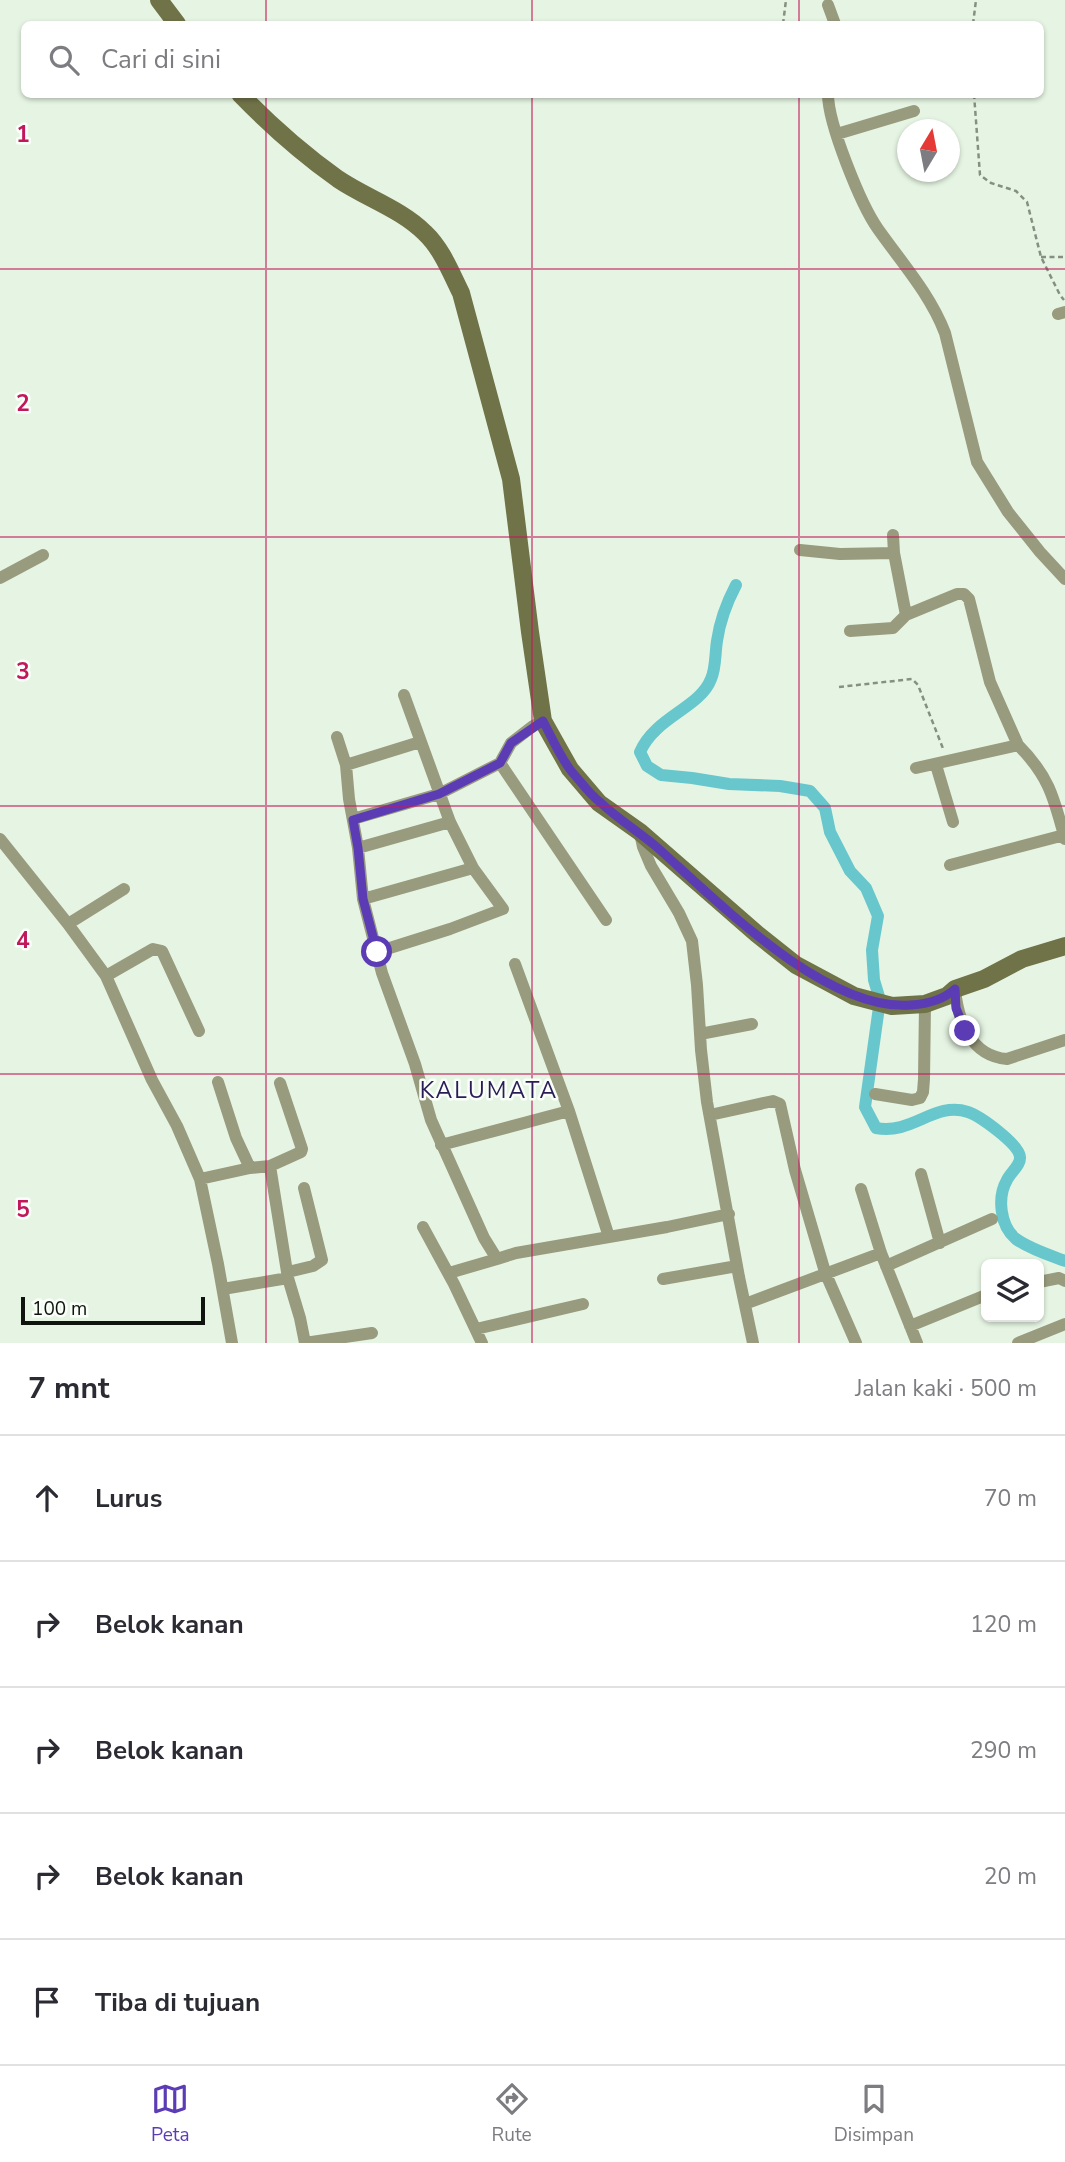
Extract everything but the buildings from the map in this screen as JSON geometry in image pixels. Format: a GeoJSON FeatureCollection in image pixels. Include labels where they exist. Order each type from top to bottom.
{"type":"FeatureCollection","features":[{"type":"Feature","properties":{"kind":"street"},"geometry":{"type":"LineString","coordinates":[[159,0],[175,21]]}},
{"type":"Feature","properties":{"kind":"street"},"geometry":{"type":"LineString","coordinates":[[828,5],[834,21]]}},
{"type":"Feature","properties":{"kind":"street"},"geometry":{"type":"LineString","coordinates":[[244,98],[313,160],[341,180],[397,212],[425,233],[437,248],[461,293],[511,479],[543,721],[570,769],[599,803],[640,832],[796,965],[854,996],[892,1006],[925,1004],[947,996],[955,989],[984,979],[1022,959],[1065,946]]}},
{"type":"Feature","properties":{"kind":"street"},"geometry":{"type":"LineString","coordinates":[[829,98],[837,134],[859,192],[877,228],[917,281],[939,317],[977,462],[1008,512],[1065,579]]}},
{"type":"Feature","properties":{"kind":"street"},"geometry":{"type":"LineString","coordinates":[[837,134],[914,111]]}},
{"type":"Feature","properties":{"kind":"street"},"geometry":{"type":"LineString","coordinates":[[893,535],[906,615]]}},
{"type":"Feature","properties":{"kind":"street"},"geometry":{"type":"LineString","coordinates":[[800,550],[840,554],[894,553]]}},
{"type":"Feature","properties":{"kind":"street"},"geometry":{"type":"LineString","coordinates":[[0,578],[43,555]]}},
{"type":"Feature","properties":{"kind":"street"},"geometry":{"type":"LineString","coordinates":[[850,631],[893,628],[906,615],[957,594],[964,594],[969,600],[990,682],[1018,746],[1043,774],[1062,822],[1064,837],[950,865]]}},
{"type":"Feature","properties":{"kind":"street"},"geometry":{"type":"LineString","coordinates":[[377,952],[503,910],[473,868],[450,822],[404,695]]}},
{"type":"Feature","properties":{"kind":"street"},"geometry":{"type":"LineString","coordinates":[[353,820],[439,794],[500,763],[511,743],[543,721]]}},
{"type":"Feature","properties":{"kind":"street"},"geometry":{"type":"LineString","coordinates":[[337,737],[346,765],[363,899],[377,952],[431,1120],[496,1259]]}},
{"type":"Feature","properties":{"kind":"street"},"geometry":{"type":"LineString","coordinates":[[346,765],[420,742]]}},
{"type":"Feature","properties":{"kind":"street"},"geometry":{"type":"LineString","coordinates":[[916,768],[1018,746]]}},
{"type":"Feature","properties":{"kind":"street"},"geometry":{"type":"LineString","coordinates":[[500,763],[606,920]]}},
{"type":"Feature","properties":{"kind":"street"},"geometry":{"type":"LineString","coordinates":[[942,763],[953,822]]}},
{"type":"Feature","properties":{"kind":"street"},"geometry":{"type":"LineString","coordinates":[[358,848],[450,822]]}},
{"type":"Feature","properties":{"kind":"street"},"geometry":{"type":"LineString","coordinates":[[640,832],[651,866],[692,941],[710,1115],[753,1343]]}},
{"type":"Feature","properties":{"kind":"street"},"geometry":{"type":"LineString","coordinates":[[0,839],[106,976],[200,1179],[232,1343]]}},
{"type":"Feature","properties":{"kind":"street"},"geometry":{"type":"LineString","coordinates":[[363,899],[473,868]]}},
{"type":"Feature","properties":{"kind":"street"},"geometry":{"type":"LineString","coordinates":[[68,924],[124,889]]}},
{"type":"Feature","properties":{"kind":"street"},"geometry":{"type":"LineString","coordinates":[[106,976],[153,949],[162,951],[199,1031]]}},
{"type":"Feature","properties":{"kind":"street"},"geometry":{"type":"LineString","coordinates":[[515,964],[569,1111],[609,1237]]}},
{"type":"Feature","properties":{"kind":"street"},"geometry":{"type":"LineString","coordinates":[[955,989],[956,1008],[965,1031],[977,1046],[998,1059],[1007,1059],[1065,1040]]}},
{"type":"Feature","properties":{"kind":"street"},"geometry":{"type":"LineString","coordinates":[[875,1094],[912,1100],[920,1098],[924,1079],[925,1004]]}},
{"type":"Feature","properties":{"kind":"street"},"geometry":{"type":"LineString","coordinates":[[700,1034],[752,1024]]}},
{"type":"Feature","properties":{"kind":"street"},"geometry":{"type":"LineString","coordinates":[[218,1083],[236,1138],[250,1168]]}},
{"type":"Feature","properties":{"kind":"street"},"geometry":{"type":"LineString","coordinates":[[200,1179],[270,1166],[299,1154],[302,1149],[280,1083]]}},
{"type":"Feature","properties":{"kind":"street"},"geometry":{"type":"LineString","coordinates":[[710,1115],[773,1101],[780,1104],[795,1170],[825,1272],[856,1343]]}},
{"type":"Feature","properties":{"kind":"street"},"geometry":{"type":"LineString","coordinates":[[442,1145],[569,1111]]}},
{"type":"Feature","properties":{"kind":"street"},"geometry":{"type":"LineString","coordinates":[[270,1166],[288,1275],[305,1343],[372,1333]]}},
{"type":"Feature","properties":{"kind":"street"},"geometry":{"type":"LineString","coordinates":[[921,1174],[940,1243]]}},
{"type":"Feature","properties":{"kind":"street"},"geometry":{"type":"LineString","coordinates":[[222,1289],[288,1275],[322,1260],[304,1188]]}},
{"type":"Feature","properties":{"kind":"street"},"geometry":{"type":"LineString","coordinates":[[861,1189],[883,1259],[917,1343]]}},
{"type":"Feature","properties":{"kind":"street"},"geometry":{"type":"LineString","coordinates":[[449,1273],[516,1253],[729,1214]]}},
{"type":"Feature","properties":{"kind":"street"},"geometry":{"type":"LineString","coordinates":[[745,1304],[825,1272],[940,1243],[992,1219]]}},
{"type":"Feature","properties":{"kind":"street"},"geometry":{"type":"LineString","coordinates":[[423,1227],[449,1273],[482,1343]]}},
{"type":"Feature","properties":{"kind":"street"},"geometry":{"type":"LineString","coordinates":[[663,1279],[737,1266]]}},
{"type":"Feature","properties":{"kind":"street"},"geometry":{"type":"LineString","coordinates":[[1044,1281],[1059,1278],[1065,1281]]}},
{"type":"Feature","properties":{"kind":"street"},"geometry":{"type":"LineString","coordinates":[[910,1326],[981,1298]]}},
{"type":"Feature","properties":{"kind":"street"},"geometry":{"type":"LineString","coordinates":[[476,1329],[583,1304]]}},
{"type":"Feature","properties":{"kind":"street"},"geometry":{"type":"LineString","coordinates":[[1018,1343],[1065,1324]]}},
{"type":"Feature","properties":{"kind":"path"},"geometry":{"type":"LineString","coordinates":[[783,21],[786,0]]}},
{"type":"Feature","properties":{"kind":"path"},"geometry":{"type":"LineString","coordinates":[[973,21],[976,0]]}},
{"type":"Feature","properties":{"kind":"path"},"geometry":{"type":"LineString","coordinates":[[974,98],[980,175],[991,183],[1016,191],[1027,202],[1041,257],[1065,300]]}},
{"type":"Feature","properties":{"kind":"path"},"geometry":{"type":"LineString","coordinates":[[1041,257],[1065,257]]}},
{"type":"Feature","properties":{"kind":"path"},"geometry":{"type":"LineString","coordinates":[[839,687],[912,679],[918,685],[942,763]]}},
{"type":"Feature","properties":{"kind":"waterway"},"geometry":{"type":"LineString","coordinates":[[736,585],[722,619],[711,679],[697,698],[656,730],[640,752],[647,766],[661,775],[810,791],[825,808],[830,832],[850,871],[866,888],[878,916],[872,950],[874,980],[880,1000],[865,1107],[876,1128],[901,1127],[934,1114],[956,1110],[968,1112],[989,1125],[1013,1145],[1020,1157],[1002,1195],[1006,1227],[1021,1243],[1065,1261]]}},
{"type":"Feature","properties":{"kind":"district","name":"KALUMATA"},"geometry":{"type":"Point","coordinates":[489,1090]}},
{"type":"Feature","properties":{"kind":"route"},"geometry":{"type":"LineString","coordinates":[[377,952],[363,899],[353,820],[439,794],[500,763],[511,743],[543,721],[570,769],[599,803],[640,832],[796,965],[854,996],[892,1006],[925,1004],[947,996],[955,989],[956,1008],[965,1031]]}}]}
